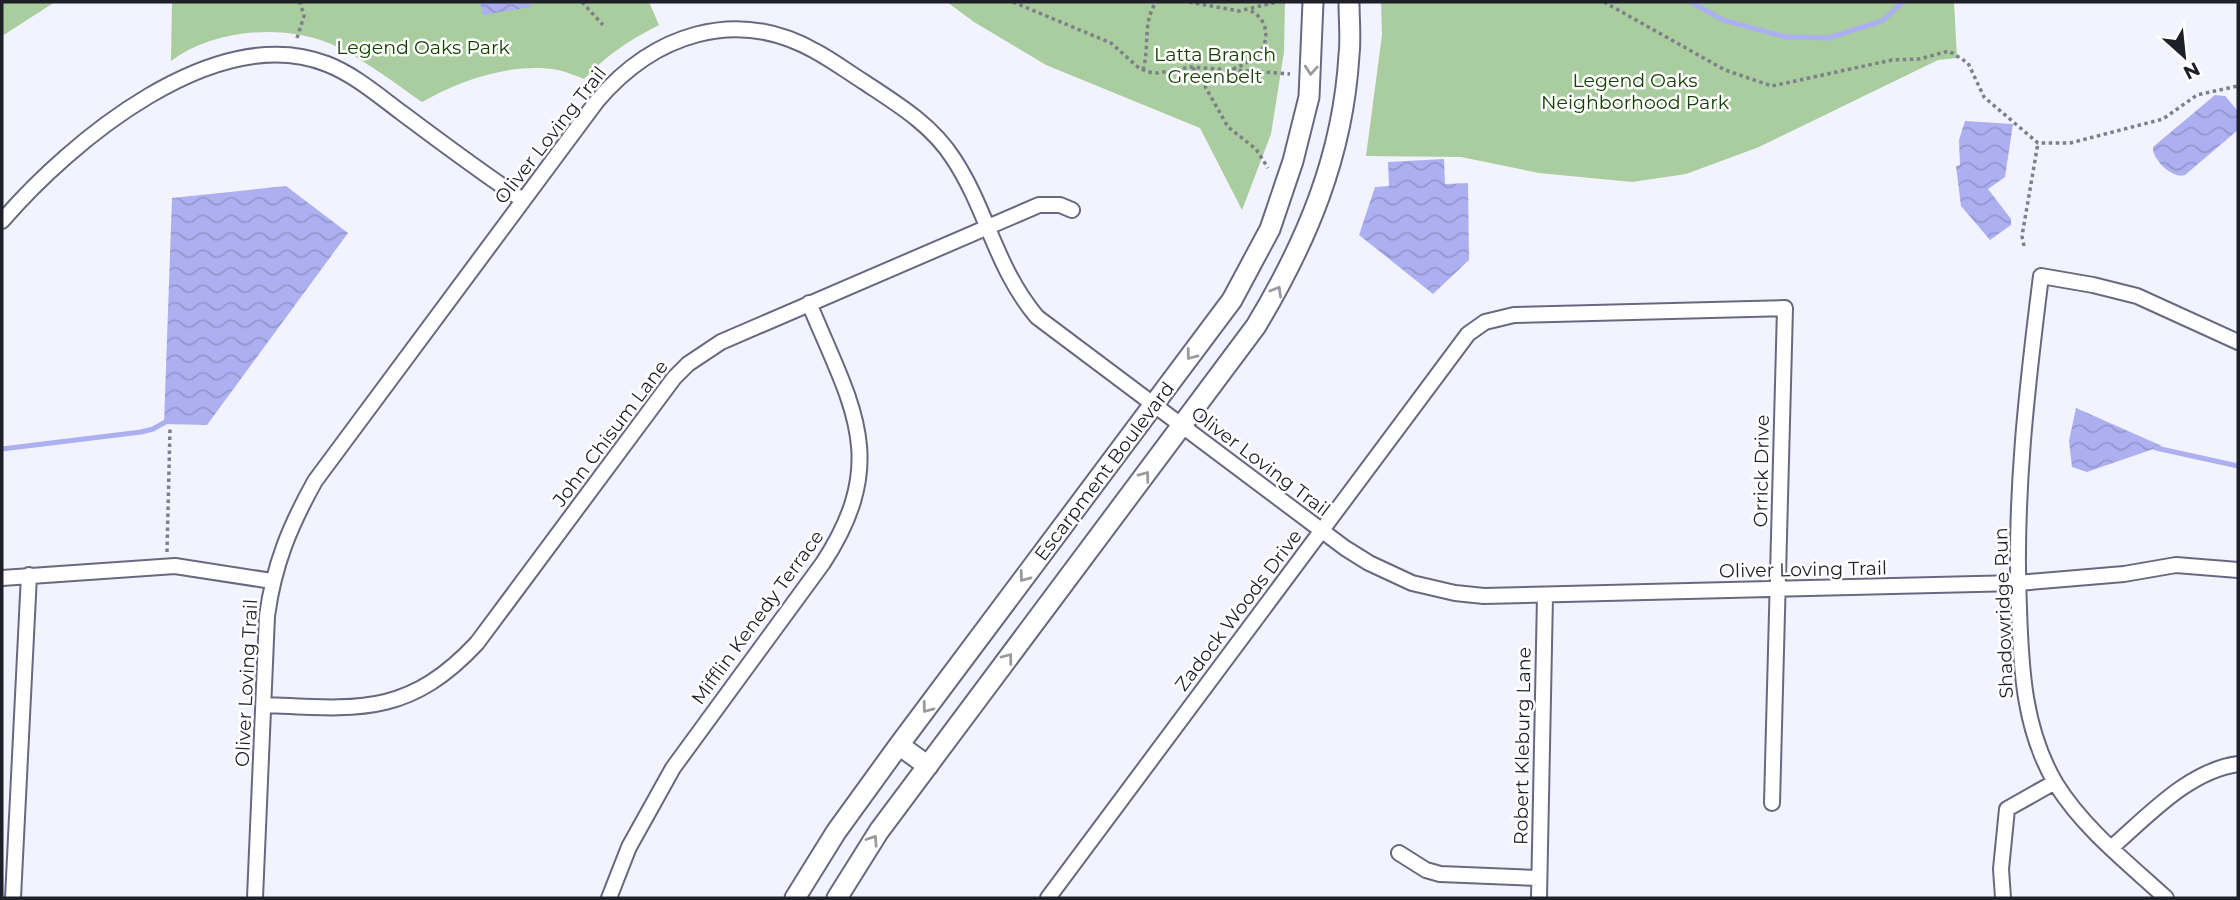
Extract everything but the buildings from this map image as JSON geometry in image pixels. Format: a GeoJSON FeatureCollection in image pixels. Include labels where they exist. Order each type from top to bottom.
{"type":"FeatureCollection","features":[{"type":"Feature","properties":{"kind":"main road","name":"Escarpment Boulevard"},"geometry":{"type":"LineString","coordinates":[[795,898],[836,832],[899,745],[1232,300],[1270,229],[1293,161],[1309,97],[1313,2]]}},
{"type":"Feature","properties":{"kind":"main road","name":"Escarpment Boulevard"},"geometry":{"type":"LineString","coordinates":[[837,898],[879,831],[1256,326],[1304,239],[1325,182],[1341,121],[1350,55],[1349,2]]}},
{"type":"Feature","properties":{"kind":"main road"},"geometry":{"type":"LineString","coordinates":[[899,745],[928,766]]}},
{"type":"Feature","properties":{"kind":"street","name":"Oliver Loving Trail"},"geometry":{"type":"LineString","coordinates":[[256,898],[267,616],[272,581],[288,534],[315,481],[597,101],[624,72],[655,50],[699,33],[737,29],[764,32],[792,40],[815,50],[909,111],[939,139],[964,175],[1011,281],[1037,317],[1323,531],[1369,563],[1421,586],[1484,596],[1545,596],[2018,583],[2124,574],[2176,565],[2238,570]]}},
{"type":"Feature","properties":{"kind":"street"},"geometry":{"type":"LineString","coordinates":[[2,221],[61,159],[117,116],[188,75],[226,60],[262,55],[299,57],[328,64],[363,84],[523,200]]}},
{"type":"Feature","properties":{"kind":"street","name":"John Chisum Lane"},"geometry":{"type":"LineString","coordinates":[[264,705],[366,707],[407,695],[444,676],[477,643],[674,378],[688,364],[721,342],[1039,205],[1060,205],[1072,210]]}},
{"type":"Feature","properties":{"kind":"street","name":"Shadowridge Run"},"geometry":{"type":"LineString","coordinates":[[2166,898],[2070,804],[2055,782],[2026,704],[2022,679],[2017,554],[2023,427],[2041,276],[2116,290],[2145,299],[2238,342]]}},
{"type":"Feature","properties":{"kind":"street","name":"Mifflin Kenedy Terrace"},"geometry":{"type":"LineString","coordinates":[[609,898],[629,847],[673,768],[823,563],[852,509],[860,466],[857,422],[809,303]]}},
{"type":"Feature","properties":{"kind":"street","name":"Zadock Woods Drive"},"geometry":{"type":"LineString","coordinates":[[1048,898],[1468,334],[1485,322],[1526,314],[1785,308]]}},
{"type":"Feature","properties":{"kind":"street","name":"Orrick Drive"},"geometry":{"type":"LineString","coordinates":[[1773,803],[1785,308]]}},
{"type":"Feature","properties":{"kind":"street"},"geometry":{"type":"LineString","coordinates":[[2,578],[175,566],[272,581]]}},
{"type":"Feature","properties":{"kind":"street"},"geometry":{"type":"LineString","coordinates":[[13,898],[29,575]]}},
{"type":"Feature","properties":{"kind":"street","name":"Robert Kleburg Lane"},"geometry":{"type":"LineString","coordinates":[[1539,898],[1545,596]]}},
{"type":"Feature","properties":{"kind":"street"},"geometry":{"type":"LineString","coordinates":[[2112,848],[2190,782],[2228,765],[2238,764]]}},
{"type":"Feature","properties":{"kind":"street"},"geometry":{"type":"LineString","coordinates":[[2003,898],[2001,869],[2007,809],[2055,782]]}},
{"type":"Feature","properties":{"kind":"street"},"geometry":{"type":"LineString","coordinates":[[1399,853],[1426,870],[1440,874],[1539,878]]}},
{"type":"Feature","properties":{"kind":"path"},"geometry":{"type":"LineString","coordinates":[[297,38],[304,16],[300,2]]}},
{"type":"Feature","properties":{"kind":"path"},"geometry":{"type":"LineString","coordinates":[[583,2],[603,26]]}},
{"type":"Feature","properties":{"kind":"path"},"geometry":{"type":"LineString","coordinates":[[1013,2],[1111,43],[1143,70],[1158,73],[1191,67],[1290,74]]}},
{"type":"Feature","properties":{"kind":"path"},"geometry":{"type":"LineString","coordinates":[[1143,70],[1147,58],[1146,26],[1156,2]]}},
{"type":"Feature","properties":{"kind":"path"},"geometry":{"type":"LineString","coordinates":[[1189,2],[1226,10],[1247,10],[1277,2]]}},
{"type":"Feature","properties":{"kind":"path"},"geometry":{"type":"LineString","coordinates":[[1604,2],[1726,70],[1772,86],[1892,60],[1919,58],[1949,51],[1968,63],[1984,97],[2038,143],[2070,143],[2163,119],[2197,95],[2238,86]]}},
{"type":"Feature","properties":{"kind":"path"},"geometry":{"type":"LineString","coordinates":[[1260,19],[1262,6]]}},
{"type":"Feature","properties":{"kind":"path"},"geometry":{"type":"LineString","coordinates":[[1230,69],[1255,58],[1267,35],[1260,19],[1247,10]]}},
{"type":"Feature","properties":{"kind":"path"},"geometry":{"type":"LineString","coordinates":[[1191,67],[1198,74],[1228,127],[1256,149],[1268,168]]}},
{"type":"Feature","properties":{"kind":"path"},"geometry":{"type":"LineString","coordinates":[[2024,246],[2022,236],[2038,143]]}},
{"type":"Feature","properties":{"kind":"path"},"geometry":{"type":"LineString","coordinates":[[168,545],[170,429]]}},
{"type":"Feature","properties":{"kind":"green space"},"geometry":{"type":"Polygon","coordinates":[[[2,2],[55,2],[2,36],[2,2]]]}},
{"type":"Feature","properties":{"kind":"green space","name":"Legend Oaks Park"},"geometry":{"type":"Polygon","coordinates":[[[172,2],[649,2],[659,25],[619,49],[584,79],[541,68],[505,71],[470,80],[422,102],[343,50],[312,37],[292,33],[227,36],[207,42],[171,61],[172,2]]]}},
{"type":"Feature","properties":{"kind":"green space","name":"Latta Branch Greenbelt"},"geometry":{"type":"Polygon","coordinates":[[[947,2],[1285,2],[1284,52],[1271,134],[1242,210],[1200,128],[1046,65],[974,22],[947,2]]]}},
{"type":"Feature","properties":{"kind":"green space","name":"Legend Oaks Neighborhood Park"},"geometry":{"type":"Polygon","coordinates":[[[1381,2],[1954,2],[1957,58],[1938,60],[1759,147],[1686,174],[1632,182],[1539,173],[1461,157],[1366,156],[1382,35],[1381,2]]]}},
{"type":"Feature","properties":{"kind":"water"},"geometry":{"type":"Polygon","coordinates":[[[480,2],[530,2],[531,7],[483,15],[480,2]]]}},
{"type":"Feature","properties":{"kind":"water"},"geometry":{"type":"Polygon","coordinates":[[[2215,95],[2225,96],[2238,111],[2238,130],[2185,175],[2174,174],[2156,157],[2153,147],[2215,95]]]}},
{"type":"Feature","properties":{"kind":"water"},"geometry":{"type":"Polygon","coordinates":[[[1965,121],[2013,124],[2005,177],[1988,189],[2011,219],[2011,225],[1990,240],[1961,206],[1956,166],[1960,165],[1959,140],[1965,121]]]}},
{"type":"Feature","properties":{"kind":"water"},"geometry":{"type":"Polygon","coordinates":[[[1444,159],[1445,184],[1468,183],[1469,260],[1433,294],[1359,235],[1375,187],[1389,186],[1388,162],[1444,159]]]}},
{"type":"Feature","properties":{"kind":"water"},"geometry":{"type":"Polygon","coordinates":[[[286,186],[348,233],[207,425],[164,424],[172,198],[286,186]]]}},
{"type":"Feature","properties":{"kind":"water"},"geometry":{"type":"Polygon","coordinates":[[[2076,408],[2162,446],[2087,472],[2072,467],[2069,441],[2076,408]]]}},
{"type":"Feature","properties":{"kind":"waterway"},"geometry":{"type":"LineString","coordinates":[[1691,2],[1723,20],[1786,37],[1828,38],[1882,21],[1903,2]]}},
{"type":"Feature","properties":{"kind":"waterway"},"geometry":{"type":"LineString","coordinates":[[2,449],[141,432],[169,420]]}},
{"type":"Feature","properties":{"kind":"waterway"},"geometry":{"type":"LineString","coordinates":[[2156,448],[2238,466]]}}]}
